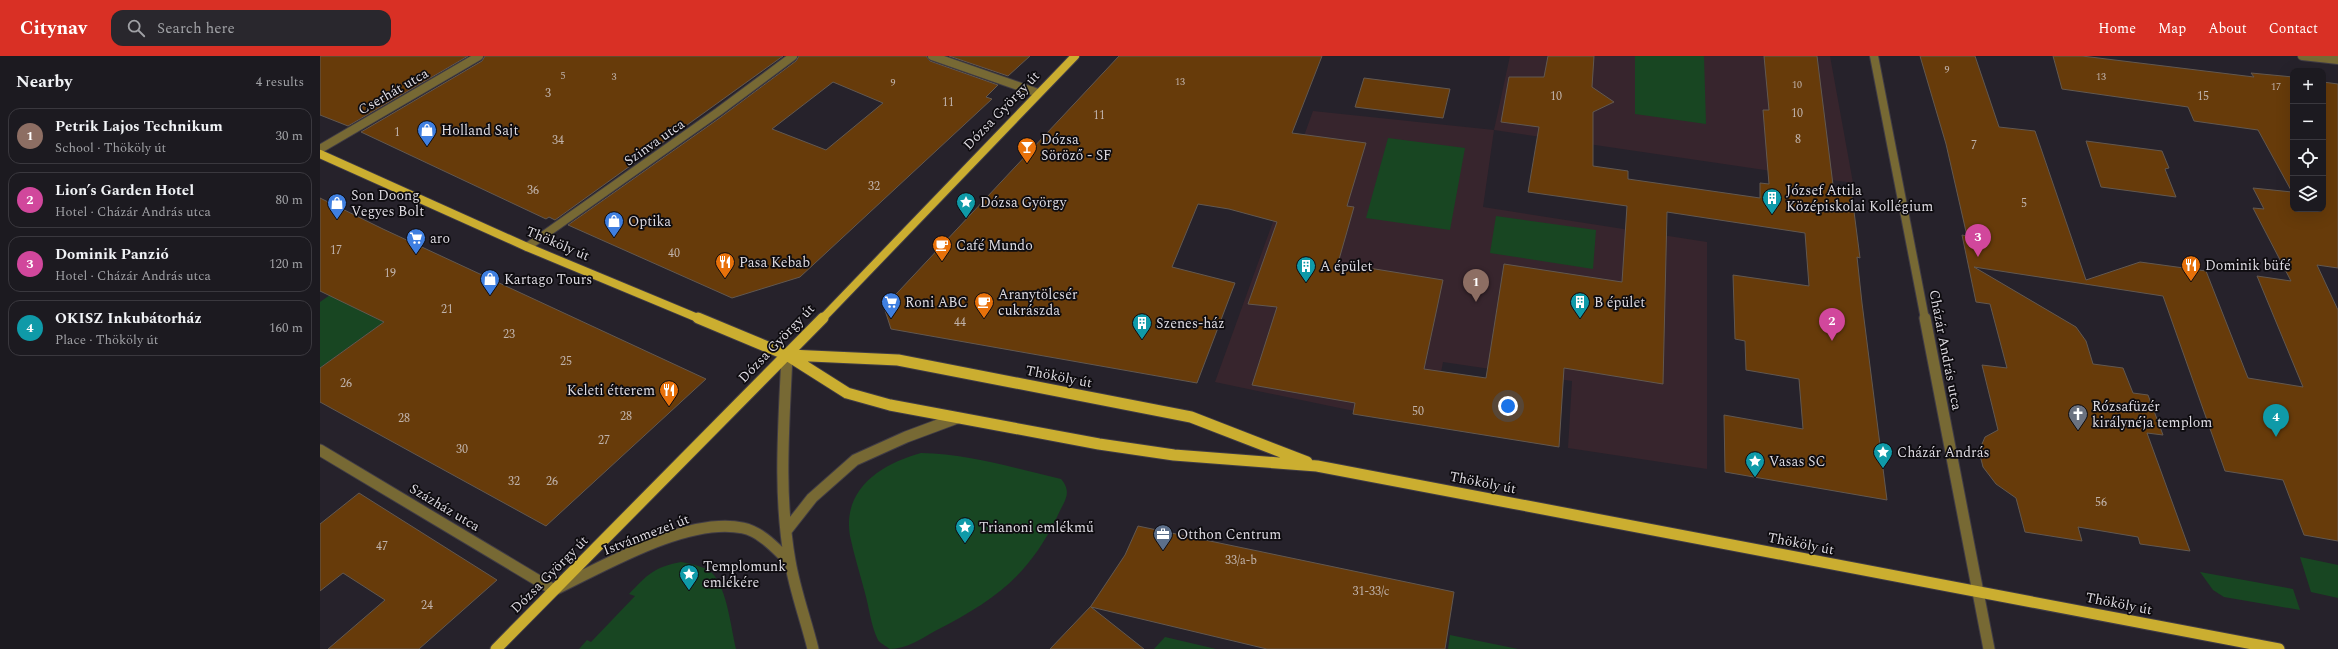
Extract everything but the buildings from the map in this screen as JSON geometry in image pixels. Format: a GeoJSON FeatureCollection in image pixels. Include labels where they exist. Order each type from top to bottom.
{"type":"FeatureCollection","features":[{"type":"Feature","properties":{"kind":"main road","name":"Dózsa György út"},"geometry":{"type":"LineString","coordinates":[[496,649],[787,355],[1075,56]]}},
{"type":"Feature","properties":{"kind":"main road","name":"Thököly út"},"geometry":{"type":"LineString","coordinates":[[320,154],[527,247],[787,355],[847,393],[890,405],[1174,455],[1317,466],[2279,649]]}},
{"type":"Feature","properties":{"kind":"main road","name":"Thököly út"},"geometry":{"type":"LineString","coordinates":[[787,355],[898,360],[1191,417],[1317,466]]}},
{"type":"Feature","properties":{"kind":"street","name":"Cserhát utca"},"geometry":{"type":"LineString","coordinates":[[320,149],[479,56]]}},
{"type":"Feature","properties":{"kind":"street","name":"Szinva utca"},"geometry":{"type":"LineString","coordinates":[[527,247],[718,112],[793,56]]}},
{"type":"Feature","properties":{"kind":"street"},"geometry":{"type":"LineString","coordinates":[[932,56],[1038,93]]}},
{"type":"Feature","properties":{"kind":"street","name":"Cházár András utca"},"geometry":{"type":"LineString","coordinates":[[1874,56],[1989,649]]}},
{"type":"Feature","properties":{"kind":"street"},"geometry":{"type":"LineString","coordinates":[[2302,56],[2338,60]]}},
{"type":"Feature","properties":{"kind":"street"},"geometry":{"type":"LineString","coordinates":[[787,355],[783,448],[786,531],[790,562],[813,649]]}},
{"type":"Feature","properties":{"kind":"street"},"geometry":{"type":"LineString","coordinates":[[786,531],[812,498],[855,460],[906,437],[957,418]]}},
{"type":"Feature","properties":{"kind":"street","name":"Százház utca"},"geometry":{"type":"LineString","coordinates":[[320,450],[554,590]]}},
{"type":"Feature","properties":{"kind":"street","name":"Istvánmezei út"},"geometry":{"type":"LineString","coordinates":[[554,590],[631,554],[687,531],[723,525],[744,528],[763,537],[790,562]]}},
{"type":"Feature","properties":{"kind":"shaded area"},"geometry":{"type":"Polygon","coordinates":[[[1510,56],[1830,56],[1853,183],[1494,130],[1510,56]]]}},
{"type":"Feature","properties":{"kind":"shaded area"},"geometry":{"type":"Polygon","coordinates":[[[1313,111],[1494,130],[1483,207],[1707,242],[1707,469],[1568,448],[1572,381],[1443,362],[1431,427],[1215,382],[1313,111]]]}},
{"type":"Feature","properties":{"kind":"green space"},"geometry":{"type":"Polygon","coordinates":[[[1635,56],[1704,56],[1706,124],[1635,114],[1635,56]]]}},
{"type":"Feature","properties":{"kind":"green space"},"geometry":{"type":"Polygon","coordinates":[[[1388,138],[1465,148],[1450,230],[1366,218],[1388,138]]]}},
{"type":"Feature","properties":{"kind":"green space"},"geometry":{"type":"Polygon","coordinates":[[[1496,216],[1596,230],[1593,269],[1490,253],[1496,216]]]}},
{"type":"Feature","properties":{"kind":"green space"},"geometry":{"type":"Polygon","coordinates":[[[330,295],[384,322],[320,368],[320,302],[330,295]]]}},
{"type":"Feature","properties":{"kind":"green space"},"geometry":{"type":"Polygon","coordinates":[[[921,453],[974,459],[1061,479],[1065,484],[1067,493],[1065,502],[1046,538],[1021,572],[1007,585],[991,598],[956,620],[908,645],[896,649],[890,649],[878,640],[874,629],[850,536],[849,519],[852,505],[858,492],[868,481],[892,464],[921,453]]]}},
{"type":"Feature","properties":{"kind":"green space"},"geometry":{"type":"Polygon","coordinates":[[[2300,557],[2338,565],[2338,598],[2311,592],[2300,557]]]}},
{"type":"Feature","properties":{"kind":"green space"},"geometry":{"type":"Polygon","coordinates":[[[681,562],[705,569],[712,573],[717,580],[725,598],[736,649],[579,649],[587,640],[591,642],[635,596],[629,594],[646,577],[664,566],[681,562]]]}},
{"type":"Feature","properties":{"kind":"green space"},"geometry":{"type":"Polygon","coordinates":[[[2200,572],[2293,589],[2300,610],[2224,597],[2213,590],[2200,572]]]}},
{"type":"Feature","properties":{"kind":"green space"},"geometry":{"type":"Polygon","coordinates":[[[1450,635],[1518,649],[1448,649],[1450,635]]]}},
{"type":"Feature","properties":{"kind":"green space"},"geometry":{"type":"Polygon","coordinates":[[[1165,637],[1216,649],[1154,649],[1165,637]]]}},
{"type":"Feature","properties":{"kind":"place","name":"Holland Sajt"},"geometry":{"type":"Point","coordinates":[427,147]}},
{"type":"Feature","properties":{"kind":"place","name":"Dózsa Söröző - SF"},"geometry":{"type":"Point","coordinates":[1027,164]}},
{"type":"Feature","properties":{"kind":"place","name":"József Attila Középiskolai Kollégium"},"geometry":{"type":"Point","coordinates":[1772,215]}},
{"type":"Feature","properties":{"kind":"place","name":"Dózsa György"},"geometry":{"type":"Point","coordinates":[966,219]}},
{"type":"Feature","properties":{"kind":"place","name":"Son Doong Vegyes Bolt"},"geometry":{"type":"Point","coordinates":[337,220]}},
{"type":"Feature","properties":{"kind":"place","name":"Optika"},"geometry":{"type":"Point","coordinates":[614,238]}},
{"type":"Feature","properties":{"kind":"place","name":"aro"},"geometry":{"type":"Point","coordinates":[416,255]}},
{"type":"Feature","properties":{"kind":"place","name":"Dominik Panzió"},"geometry":{"type":"Point","coordinates":[1978,257]}},
{"type":"Feature","properties":{"kind":"place","name":"Café Mundo"},"geometry":{"type":"Point","coordinates":[942,262]}},
{"type":"Feature","properties":{"kind":"place","name":"Pasa Kebab"},"geometry":{"type":"Point","coordinates":[725,279]}},
{"type":"Feature","properties":{"kind":"place","name":"Dominik büfé"},"geometry":{"type":"Point","coordinates":[2191,282]}},
{"type":"Feature","properties":{"kind":"place","name":"A épület"},"geometry":{"type":"Point","coordinates":[1306,283]}},
{"type":"Feature","properties":{"kind":"place","name":"Kartago Tours"},"geometry":{"type":"Point","coordinates":[490,296]}},
{"type":"Feature","properties":{"kind":"place","name":"Petrik Lajos Technikum"},"geometry":{"type":"Point","coordinates":[1476,302]}},
{"type":"Feature","properties":{"kind":"place","name":"Roni ABC"},"geometry":{"type":"Point","coordinates":[891,319]}},
{"type":"Feature","properties":{"kind":"place","name":"Aranytölcsér cukrászda"},"geometry":{"type":"Point","coordinates":[984,319]}},
{"type":"Feature","properties":{"kind":"place","name":"B épület"},"geometry":{"type":"Point","coordinates":[1580,319]}},
{"type":"Feature","properties":{"kind":"place","name":"Szenes-ház"},"geometry":{"type":"Point","coordinates":[1142,340]}},
{"type":"Feature","properties":{"kind":"place","name":"Lion’s Garden Hotel"},"geometry":{"type":"Point","coordinates":[1832,341]}},
{"type":"Feature","properties":{"kind":"place","name":"Keleti étterem"},"geometry":{"type":"Point","coordinates":[669,407]}},
{"type":"Feature","properties":{"kind":"place","name":"Rózsafüzér királynéja templom"},"geometry":{"type":"Point","coordinates":[2078,431]}},
{"type":"Feature","properties":{"kind":"place","name":"OKISZ Inkubátorház"},"geometry":{"type":"Point","coordinates":[2276,437]}},
{"type":"Feature","properties":{"kind":"place","name":"Cházár András"},"geometry":{"type":"Point","coordinates":[1883,469]}},
{"type":"Feature","properties":{"kind":"place","name":"Vasas SC"},"geometry":{"type":"Point","coordinates":[1755,478]}},
{"type":"Feature","properties":{"kind":"place","name":"Trianoni emlékmű"},"geometry":{"type":"Point","coordinates":[965,544]}},
{"type":"Feature","properties":{"kind":"place","name":"Otthon Centrum"},"geometry":{"type":"Point","coordinates":[1163,551]}},
{"type":"Feature","properties":{"kind":"place","name":"Templomunk emlékére"},"geometry":{"type":"Point","coordinates":[689,591]}}]}
